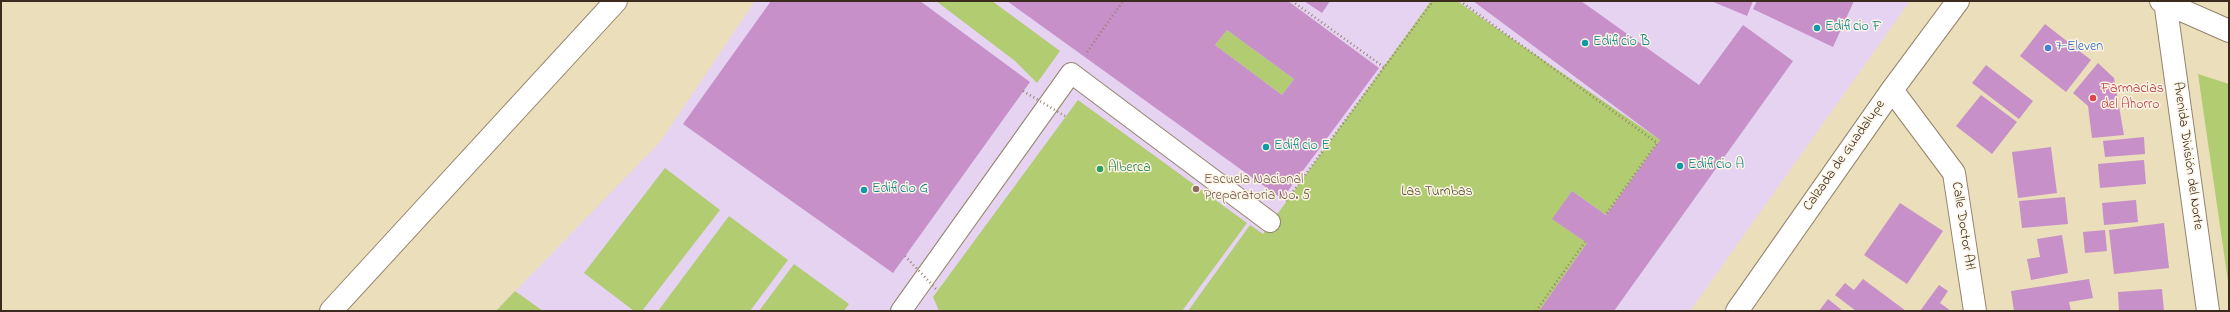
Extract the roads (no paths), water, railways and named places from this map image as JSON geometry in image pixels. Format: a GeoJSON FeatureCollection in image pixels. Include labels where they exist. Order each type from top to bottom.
{"type":"FeatureCollection","features":[{"type":"Feature","properties":{"kind":"street"},"geometry":{"type":"LineString","coordinates":[[332,311],[616,1]]}},
{"type":"Feature","properties":{"kind":"street","name":"Calzada de Guadalupe"},"geometry":{"type":"LineString","coordinates":[[1737,311],[1892,90],[1958,2]]}},
{"type":"Feature","properties":{"kind":"street"},"geometry":{"type":"LineString","coordinates":[[2164,2],[2229,31]]}},
{"type":"Feature","properties":{"kind":"street","name":"Avenida División del Norte"},"geometry":{"type":"LineString","coordinates":[[2164,2],[2208,311]]}},
{"type":"Feature","properties":{"kind":"street"},"geometry":{"type":"LineString","coordinates":[[901,311],[1071,73],[1270,222]]}},
{"type":"Feature","properties":{"kind":"street","name":"Calle Doctor Atl"},"geometry":{"type":"LineString","coordinates":[[1892,90],[1954,173],[1975,311]]}},
{"type":"Feature","properties":{"kind":"place","name":"Edificio F"},"geometry":{"type":"Point","coordinates":[1817,28]}},
{"type":"Feature","properties":{"kind":"place","name":"Edificio B"},"geometry":{"type":"Point","coordinates":[1585,43]}},
{"type":"Feature","properties":{"kind":"place","name":"7-Eleven"},"geometry":{"type":"Point","coordinates":[2048,48]}},
{"type":"Feature","properties":{"kind":"place","name":"Farmacias del Ahorro"},"geometry":{"type":"Point","coordinates":[2093,98]}},
{"type":"Feature","properties":{"kind":"place","name":"Edificio E"},"geometry":{"type":"Point","coordinates":[1266,147]}},
{"type":"Feature","properties":{"kind":"place","name":"Edificio A"},"geometry":{"type":"Point","coordinates":[1680,166]}},
{"type":"Feature","properties":{"kind":"place","name":"Alberca"},"geometry":{"type":"Point","coordinates":[1100,169]}},
{"type":"Feature","properties":{"kind":"place","name":"Escuela Nacional Preparatoria No. 5"},"geometry":{"type":"Point","coordinates":[1196,189]}},
{"type":"Feature","properties":{"kind":"place","name":"Edificio G"},"geometry":{"type":"Point","coordinates":[864,190]}},
{"type":"Feature","properties":{"kind":"park label","name":"Las Tumbas"},"geometry":{"type":"Point","coordinates":[1437,193]}}]}
